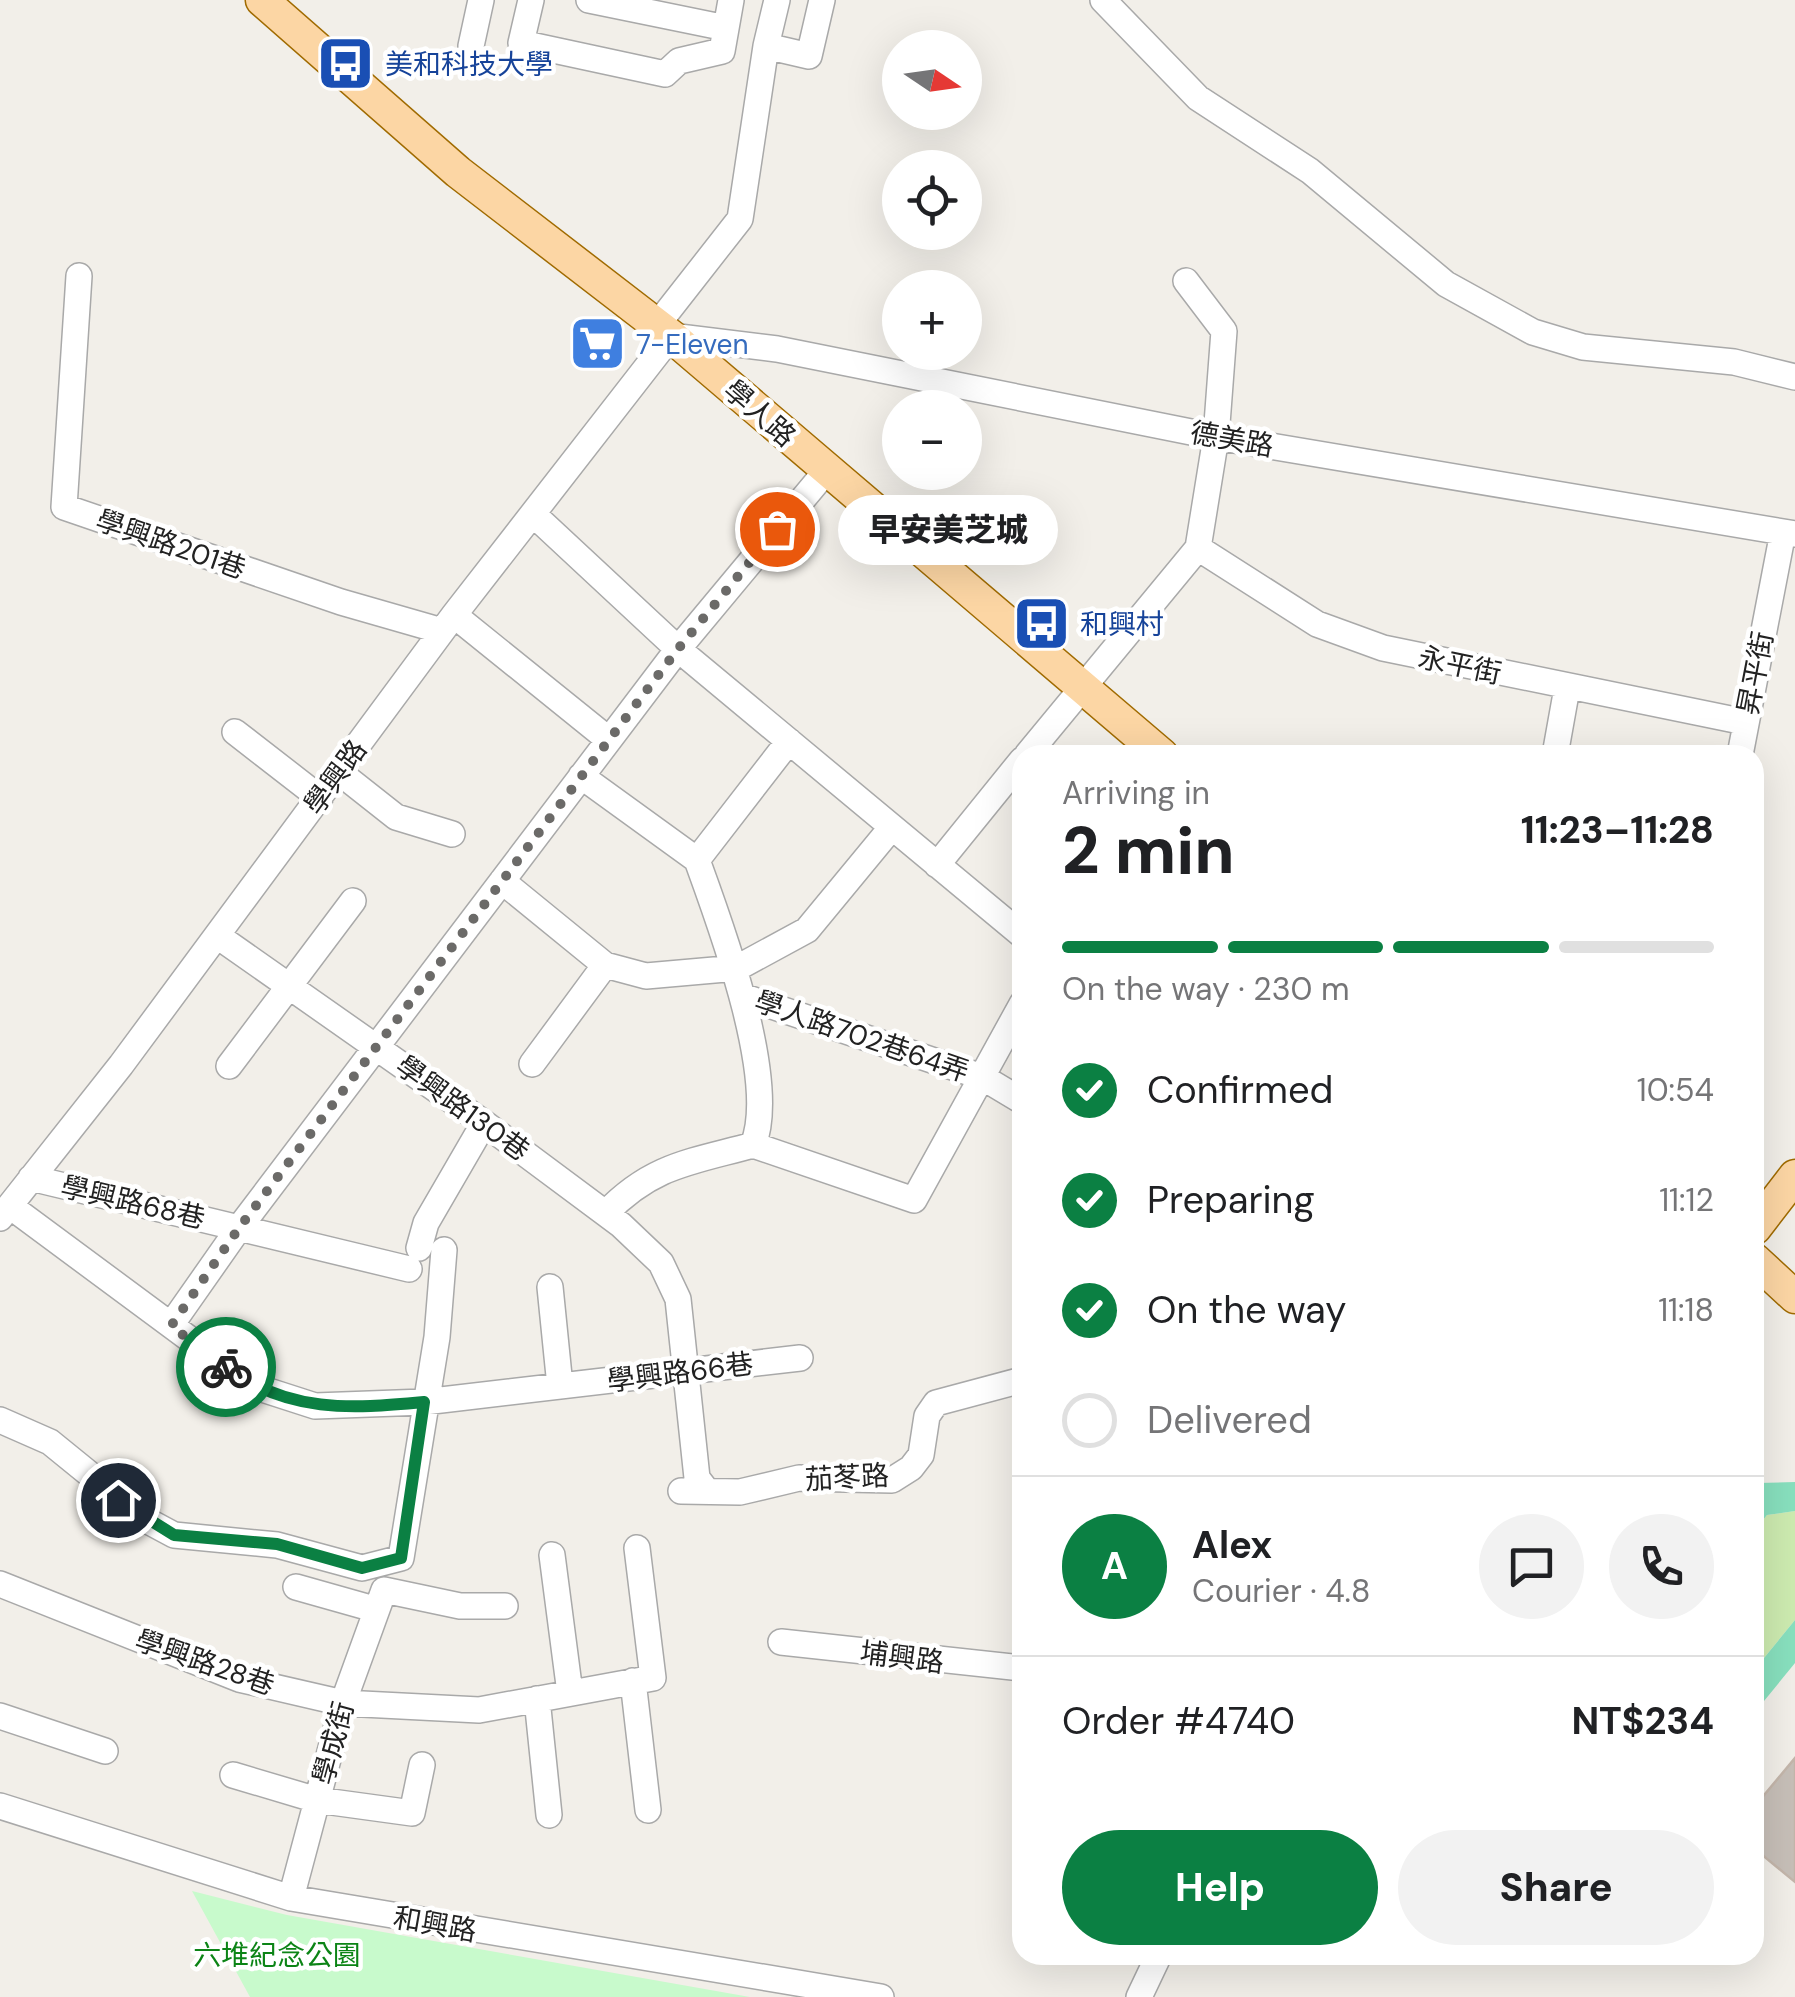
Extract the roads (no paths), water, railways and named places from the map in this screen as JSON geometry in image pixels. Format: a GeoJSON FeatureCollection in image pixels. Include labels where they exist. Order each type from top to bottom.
{"type":"FeatureCollection","features":[{"type":"Feature","properties":{"kind":"main road","name":"學人路"},"geometry":{"type":"LineString","coordinates":[[262,0],[458,172],[664,331],[1150,745]]}},
{"type":"Feature","properties":{"kind":"main road"},"geometry":{"type":"LineString","coordinates":[[1764,1216],[1795,1176]]}},
{"type":"Feature","properties":{"kind":"main road"},"geometry":{"type":"LineString","coordinates":[[1764,1268],[1795,1297]]}},
{"type":"Feature","properties":{"kind":"street"},"geometry":{"type":"LineString","coordinates":[[471,46],[481,0]]}},
{"type":"Feature","properties":{"kind":"street"},"geometry":{"type":"LineString","coordinates":[[531,0],[521,42],[665,74],[679,61],[724,40]]}},
{"type":"Feature","properties":{"kind":"street"},"geometry":{"type":"LineString","coordinates":[[589,0],[765,54],[809,56],[822,0]]}},
{"type":"Feature","properties":{"kind":"street"},"geometry":{"type":"LineString","coordinates":[[724,40],[731,0]]}},
{"type":"Feature","properties":{"kind":"street","name":"學興路"},"geometry":{"type":"LineString","coordinates":[[5,1212],[218,937],[448,623],[533,514],[740,218],[777,0]]}},
{"type":"Feature","properties":{"kind":"street"},"geometry":{"type":"LineString","coordinates":[[1102,0],[1198,98],[1310,171],[1446,284],[1533,332],[1583,347],[1734,362],[1795,376]]}},
{"type":"Feature","properties":{"kind":"street","name":"學興路201巷"},"geometry":{"type":"LineString","coordinates":[[79,276],[64,507],[340,602],[448,623]]}},
{"type":"Feature","properties":{"kind":"street"},"geometry":{"type":"LineString","coordinates":[[1035,745],[1198,548],[1216,436],[1224,331],[1186,281]]}},
{"type":"Feature","properties":{"kind":"street","name":"德美路"},"geometry":{"type":"LineString","coordinates":[[664,331],[777,349],[1216,436],[1789,533]]}},
{"type":"Feature","properties":{"kind":"street"},"geometry":{"type":"LineString","coordinates":[[171,1326],[239,1228],[678,649],[827,470]]}},
{"type":"Feature","properties":{"kind":"street"},"geometry":{"type":"LineString","coordinates":[[533,514],[678,649],[1012,928]]}},
{"type":"Feature","properties":{"kind":"street","name":"昇平街"},"geometry":{"type":"LineString","coordinates":[[1742,745],[1789,533]]}},
{"type":"Feature","properties":{"kind":"street","name":"永平街"},"geometry":{"type":"LineString","coordinates":[[1198,548],[1333,630],[1384,648],[1745,722]]}},
{"type":"Feature","properties":{"kind":"street"},"geometry":{"type":"LineString","coordinates":[[448,623],[609,740]]}},
{"type":"Feature","properties":{"kind":"street"},"geometry":{"type":"LineString","coordinates":[[1556,745],[1567,688]]}},
{"type":"Feature","properties":{"kind":"street"},"geometry":{"type":"LineString","coordinates":[[235,732],[320,798]]}},
{"type":"Feature","properties":{"kind":"street"},"geometry":{"type":"LineString","coordinates":[[697,860],[789,741]]}},
{"type":"Feature","properties":{"kind":"street"},"geometry":{"type":"LineString","coordinates":[[339,772],[396,817],[452,834]]}},
{"type":"Feature","properties":{"kind":"street"},"geometry":{"type":"LineString","coordinates":[[938,865],[1012,773]]}},
{"type":"Feature","properties":{"kind":"street"},"geometry":{"type":"LineString","coordinates":[[582,776],[697,860],[737,968],[763,1120],[753,1146]]}},
{"type":"Feature","properties":{"kind":"street"},"geometry":{"type":"LineString","coordinates":[[502,881],[605,965],[646,976],[737,968],[807,930],[892,827]]}},
{"type":"Feature","properties":{"kind":"street"},"geometry":{"type":"LineString","coordinates":[[229,1066],[352,901]]}},
{"type":"Feature","properties":{"kind":"street","name":"學興路130巷"},"geometry":{"type":"LineString","coordinates":[[218,937],[484,1123],[606,1213],[661,1263],[678,1300],[696,1478],[708,1492]]}},
{"type":"Feature","properties":{"kind":"street"},"geometry":{"type":"LineString","coordinates":[[532,1064],[605,965]]}},
{"type":"Feature","properties":{"kind":"street","name":"學人路702巷64弄"},"geometry":{"type":"LineString","coordinates":[[742,996],[982,1077],[1012,1095]]}},
{"type":"Feature","properties":{"kind":"street"},"geometry":{"type":"LineString","coordinates":[[606,1213],[634,1184],[681,1164],[753,1146],[914,1200],[1012,1022]]}},
{"type":"Feature","properties":{"kind":"street"},"geometry":{"type":"LineString","coordinates":[[0,1420],[50,1442],[132,1510],[174,1535],[277,1544],[362,1568],[401,1558],[436,1337],[424,1256],[426,1223],[484,1123]]}},
{"type":"Feature","properties":{"kind":"street","name":"學興路68巷"},"geometry":{"type":"LineString","coordinates":[[32,1178],[239,1228],[424,1256]]}},
{"type":"Feature","properties":{"kind":"street","name":"學興路66巷"},"geometry":{"type":"LineString","coordinates":[[5,1212],[252,1386],[286,1400],[349,1408],[424,1402],[800,1358]]}},
{"type":"Feature","properties":{"kind":"street"},"geometry":{"type":"LineString","coordinates":[[550,1286],[560,1386]]}},
{"type":"Feature","properties":{"kind":"street","name":"茄苳路"},"geometry":{"type":"LineString","coordinates":[[681,1491],[740,1492],[799,1478],[892,1480],[911,1468],[921,1455],[927,1416],[936,1402],[1012,1383]]}},
{"type":"Feature","properties":{"kind":"street"},"geometry":{"type":"LineString","coordinates":[[637,1548],[653,1678],[633,1681],[648,1810]]}},
{"type":"Feature","properties":{"kind":"street"},"geometry":{"type":"LineString","coordinates":[[552,1555],[570,1693]]}},
{"type":"Feature","properties":{"kind":"street","name":"學興路28巷"},"geometry":{"type":"LineString","coordinates":[[0,1584],[239,1679],[344,1703],[479,1710],[633,1681]]}},
{"type":"Feature","properties":{"kind":"street"},"geometry":{"type":"LineString","coordinates":[[296,1587],[379,1599],[505,1606]]}},
{"type":"Feature","properties":{"kind":"street","name":"學成街"},"geometry":{"type":"LineString","coordinates":[[291,1898],[344,1703],[379,1599]]}},
{"type":"Feature","properties":{"kind":"street","name":"埔興路"},"geometry":{"type":"LineString","coordinates":[[781,1642],[1012,1667]]}},
{"type":"Feature","properties":{"kind":"street"},"geometry":{"type":"LineString","coordinates":[[537,1700],[549,1815]]}},
{"type":"Feature","properties":{"kind":"street"},"geometry":{"type":"LineString","coordinates":[[0,1716],[105,1751]]}},
{"type":"Feature","properties":{"kind":"street"},"geometry":{"type":"LineString","coordinates":[[233,1776],[317,1800],[412,1813],[422,1765]]}},
{"type":"Feature","properties":{"kind":"street","name":"和興路"},"geometry":{"type":"LineString","coordinates":[[0,1806],[291,1898],[881,1997]]}},
{"type":"Feature","properties":{"kind":"street"},"geometry":{"type":"LineString","coordinates":[[1139,1997],[1154,1965]]}},
{"type":"Feature","properties":{"kind":"place","name":"美和科技大學"},"geometry":{"type":"Point","coordinates":[346,64]}},
{"type":"Feature","properties":{"kind":"place","name":"7-Eleven"},"geometry":{"type":"Point","coordinates":[597,344]}},
{"type":"Feature","properties":{"kind":"place","name":"早安美芝城"},"geometry":{"type":"Point","coordinates":[777,529]}},
{"type":"Feature","properties":{"kind":"place","name":"和興村"},"geometry":{"type":"Point","coordinates":[1041,624]}},
{"type":"Feature","properties":{"kind":"park label","name":"六堆紀念公園"},"geometry":{"type":"Point","coordinates":[277,1955]}}]}
